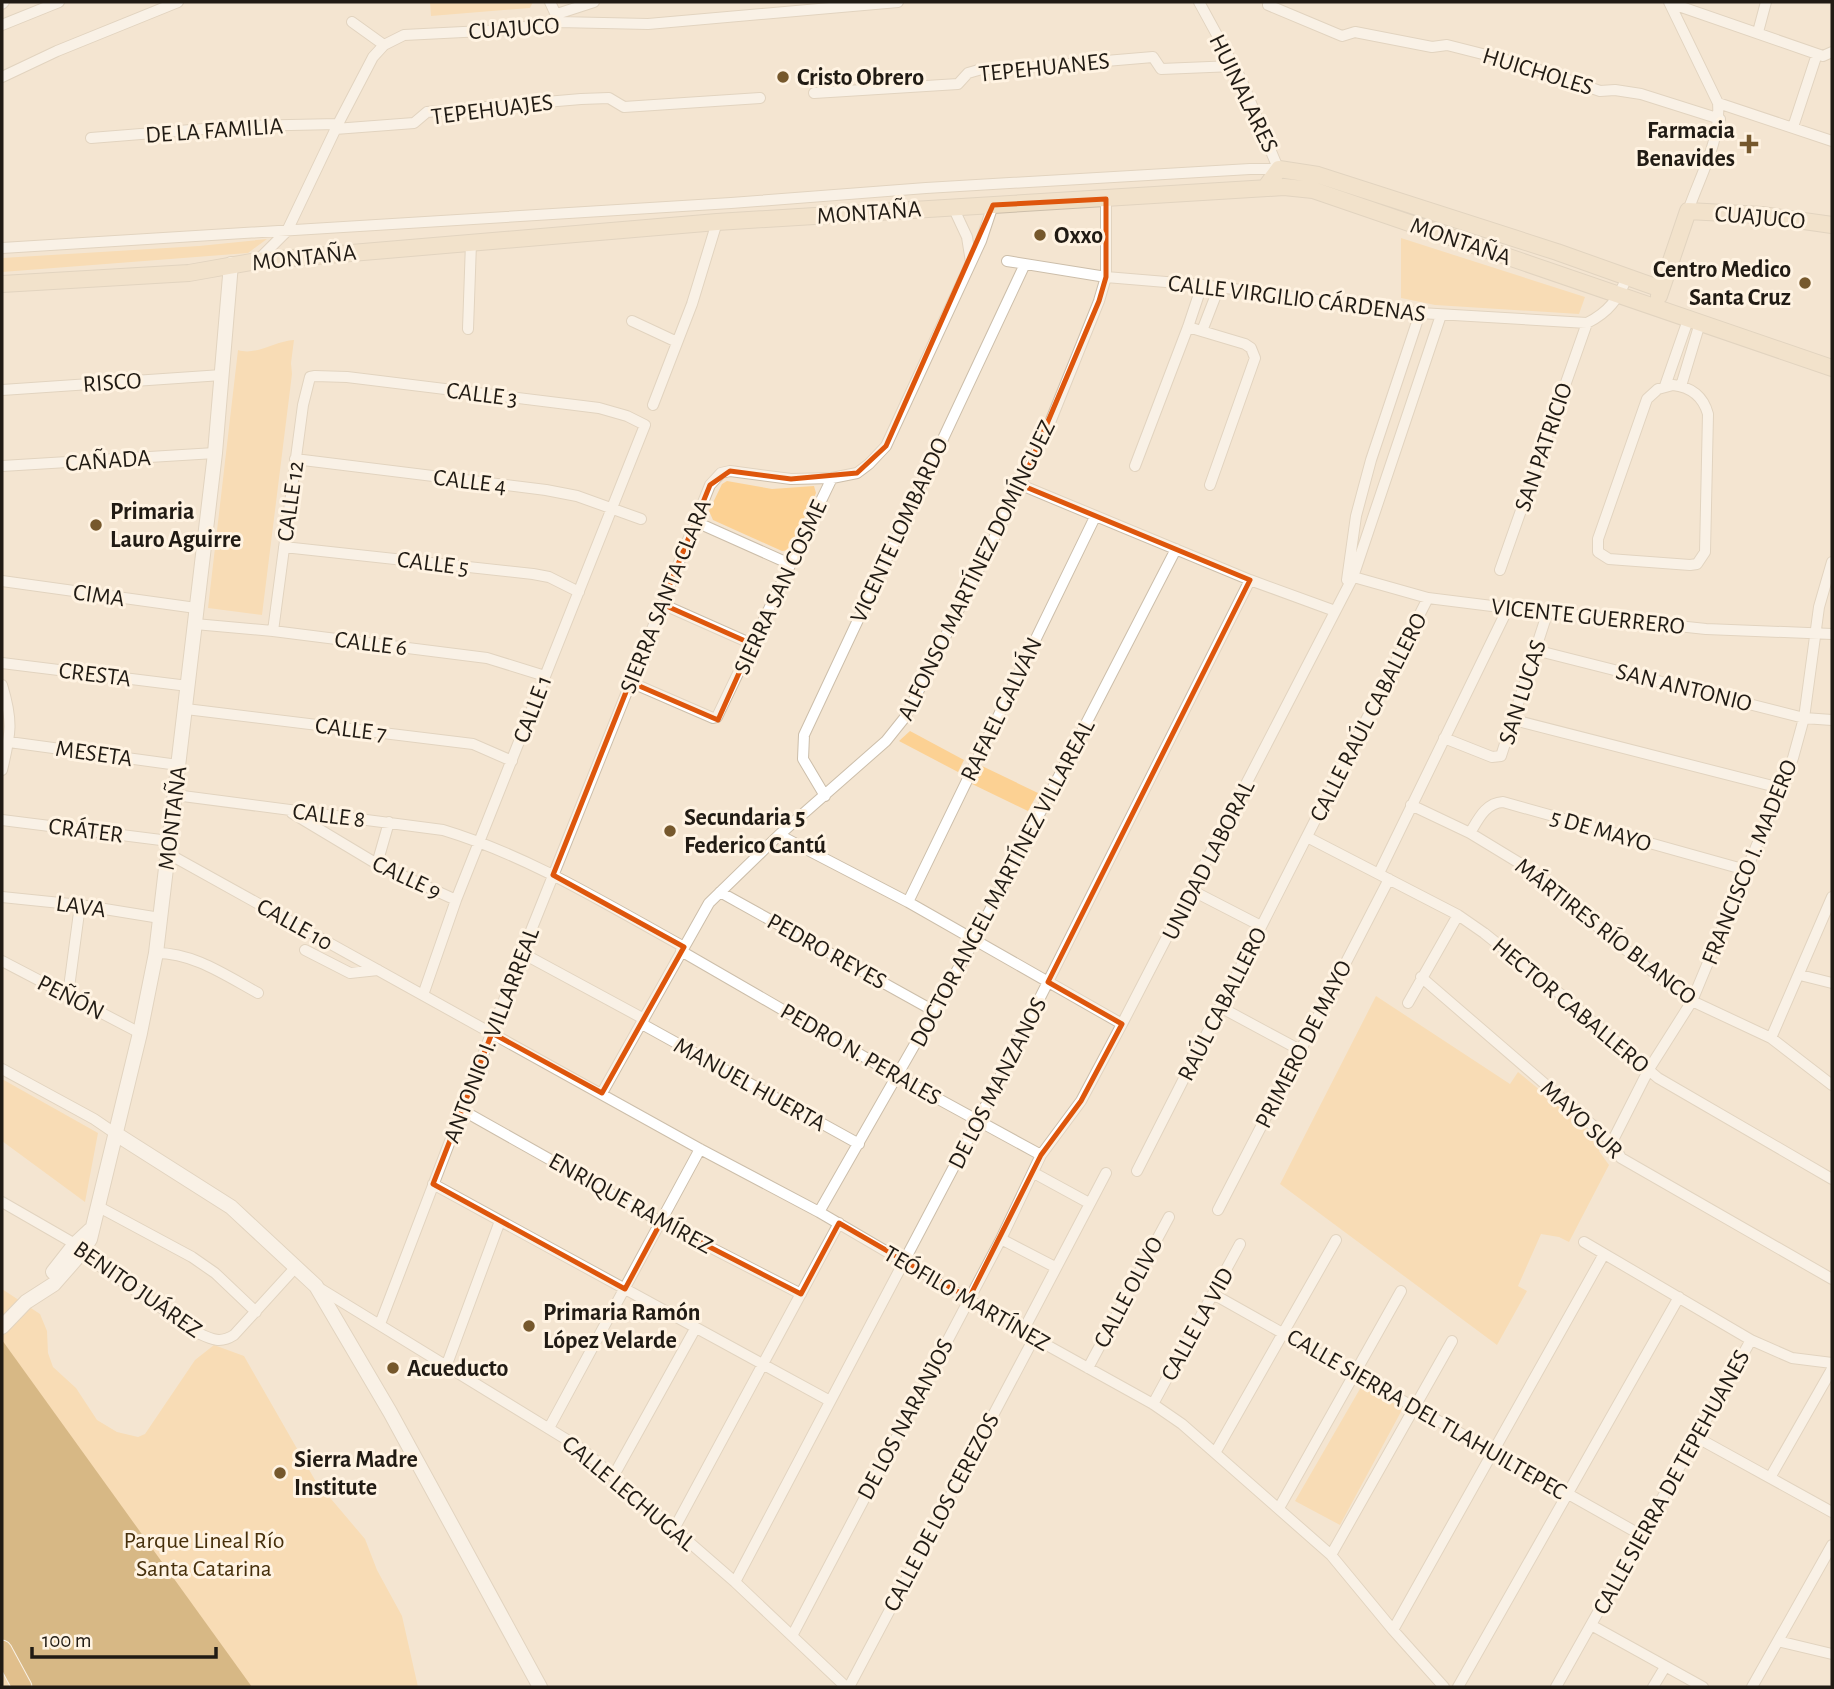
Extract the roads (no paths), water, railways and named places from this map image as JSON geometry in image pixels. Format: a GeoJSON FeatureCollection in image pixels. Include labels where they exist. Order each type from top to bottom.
{"type":"FeatureCollection","features":[{"type":"Feature","properties":{"kind":"highway"},"geometry":{"type":"LineString","coordinates":[[2,1650],[22,1687]]}},
{"type":"Feature","properties":{"kind":"main road"},"geometry":{"type":"LineString","coordinates":[[1265,188],[1279,169]]}},
{"type":"Feature","properties":{"kind":"main road","name":"MONTAÑA"},"geometry":{"type":"LineString","coordinates":[[1279,169],[1311,173],[1343,182],[1661,289]]}},
{"type":"Feature","properties":{"kind":"main road","name":"MONTAÑA"},"geometry":{"type":"LineString","coordinates":[[231,264],[717,222],[925,207],[1284,187],[1313,190],[1832,368]]}},
{"type":"Feature","properties":{"kind":"main road"},"geometry":{"type":"LineString","coordinates":[[1654,308],[1688,211]]}},
{"type":"Feature","properties":{"kind":"main road","name":"CUAJUCO"},"geometry":{"type":"LineString","coordinates":[[1688,211],[1762,215],[1832,225]]}},
{"type":"Feature","properties":{"kind":"main road"},"geometry":{"type":"LineString","coordinates":[[1563,276],[1570,257]]}},
{"type":"Feature","properties":{"kind":"main road"},"geometry":{"type":"LineString","coordinates":[[2,284],[189,273],[231,264]]}},
{"type":"Feature","properties":{"kind":"street"},"geometry":{"type":"LineString","coordinates":[[2,25],[59,2]]}},
{"type":"Feature","properties":{"kind":"street"},"geometry":{"type":"LineString","coordinates":[[2,77],[57,51],[178,2]]}},
{"type":"Feature","properties":{"kind":"street"},"geometry":{"type":"LineString","coordinates":[[550,2],[558,18],[594,2]]}},
{"type":"Feature","properties":{"kind":"street"},"geometry":{"type":"LineString","coordinates":[[790,12],[800,2]]}},
{"type":"Feature","properties":{"kind":"street","name":"CUAJUCO"},"geometry":{"type":"LineString","coordinates":[[384,45],[404,35],[503,30],[558,18],[648,24],[898,2]]}},
{"type":"Feature","properties":{"kind":"street","name":"HUINALARES"},"geometry":{"type":"LineString","coordinates":[[1199,2],[1234,66],[1279,169],[1284,187]]}},
{"type":"Feature","properties":{"kind":"street"},"geometry":{"type":"LineString","coordinates":[[1758,32],[1766,2]]}},
{"type":"Feature","properties":{"kind":"street"},"geometry":{"type":"LineString","coordinates":[[1670,3],[1823,56],[1832,52]]}},
{"type":"Feature","properties":{"kind":"street"},"geometry":{"type":"LineString","coordinates":[[1670,3],[1718,103],[1720,118],[1688,211]]}},
{"type":"Feature","properties":{"kind":"street","name":"HUICHOLES"},"geometry":{"type":"LineString","coordinates":[[1268,5],[1342,36],[1355,32],[1432,47],[1447,45],[1522,64],[1601,91],[1641,94],[1720,118]]}},
{"type":"Feature","properties":{"kind":"street"},"geometry":{"type":"LineString","coordinates":[[257,261],[287,231],[373,57],[384,45],[352,22]]}},
{"type":"Feature","properties":{"kind":"street"},"geometry":{"type":"LineString","coordinates":[[1793,127],[1817,54]]}},
{"type":"Feature","properties":{"kind":"street","name":"TEPEHUANES"},"geometry":{"type":"LineString","coordinates":[[814,93],[958,84],[968,73],[982,69],[1153,57],[1161,69],[1234,66]]}},
{"type":"Feature","properties":{"kind":"street","name":"TEPEHUAJES"},"geometry":{"type":"LineString","coordinates":[[337,127],[414,123],[427,112],[560,100],[610,98],[624,107],[760,98]]}},
{"type":"Feature","properties":{"kind":"street"},"geometry":{"type":"LineString","coordinates":[[1718,103],[1832,141]]}},
{"type":"Feature","properties":{"kind":"street","name":"DE LA FAMILIA"},"geometry":{"type":"LineString","coordinates":[[91,138],[241,126],[337,127]]}},
{"type":"Feature","properties":{"kind":"street","name":"MONTAÑA"},"geometry":{"type":"LineString","coordinates":[[2,248],[759,201],[926,188],[1238,169],[1279,169]]}},
{"type":"Feature","properties":{"kind":"street"},"geometry":{"type":"LineString","coordinates":[[925,207],[926,188]]}},
{"type":"Feature","properties":{"kind":"street","name":"ALFONSO MARTÍNEZ DOMÍNGUEZ"},"geometry":{"type":"LineString","coordinates":[[602,1093],[698,920],[720,892],[779,835],[886,741],[906,716],[1045,435],[1099,301],[1106,278],[1106,199]]}},
{"type":"Feature","properties":{"kind":"street"},"geometry":{"type":"LineString","coordinates":[[759,201],[760,219]]}},
{"type":"Feature","properties":{"kind":"street","name":"SIERRA SAN COSME"},"geometry":{"type":"LineString","coordinates":[[630,682],[713,718],[722,711],[832,478],[857,473],[886,446],[971,262],[993,205]]}},
{"type":"Feature","properties":{"kind":"street"},"geometry":{"type":"LineString","coordinates":[[953,207],[967,237],[971,262]]}},
{"type":"Feature","properties":{"kind":"street"},"geometry":{"type":"LineString","coordinates":[[653,405],[708,256],[717,222]]}},
{"type":"Feature","properties":{"kind":"street"},"geometry":{"type":"LineString","coordinates":[[468,329],[471,243]]}},
{"type":"Feature","properties":{"kind":"street","name":"CALLE VIRGILIO CÁRDENAS"},"geometry":{"type":"LineString","coordinates":[[1007,261],[1106,278],[1202,285],[1420,313],[1587,323]]}},
{"type":"Feature","properties":{"kind":"street","name":"MONTAÑA"},"geometry":{"type":"LineString","coordinates":[[18,1304],[54,1284],[94,1228],[140,1033],[156,953],[186,709],[215,453],[231,264]]}},
{"type":"Feature","properties":{"kind":"street","name":"VICENTE LOMBARDO"},"geometry":{"type":"LineString","coordinates":[[825,796],[803,759],[804,734],[1025,264]]}},
{"type":"Feature","properties":{"kind":"street"},"geometry":{"type":"LineString","coordinates":[[1587,323],[1611,308],[1620,296],[1628,277]]}},
{"type":"Feature","properties":{"kind":"street"},"geometry":{"type":"LineString","coordinates":[[1135,466],[1202,285]]}},
{"type":"Feature","properties":{"kind":"street"},"geometry":{"type":"LineString","coordinates":[[1202,331],[1219,287]]}},
{"type":"Feature","properties":{"kind":"street","name":"UNIDAD LABORAL"},"geometry":{"type":"LineString","coordinates":[[1349,580],[1356,516],[1371,460],[1420,313]]}},
{"type":"Feature","properties":{"kind":"street","name":"UNIDAD LABORAL"},"geometry":{"type":"LineString","coordinates":[[1059,1129],[1080,1101],[1193,891],[1335,611],[1349,580],[1441,314]]}},
{"type":"Feature","properties":{"kind":"street"},"geometry":{"type":"LineString","coordinates":[[632,321],[677,342]]}},
{"type":"Feature","properties":{"kind":"street"},"geometry":{"type":"LineString","coordinates":[[1681,386],[1694,321]]}},
{"type":"Feature","properties":{"kind":"street"},"geometry":{"type":"LineString","coordinates":[[1664,386],[1694,321]]}},
{"type":"Feature","properties":{"kind":"street","name":"SAN PATRICIO"},"geometry":{"type":"LineString","coordinates":[[1500,570],[1587,323]]}},
{"type":"Feature","properties":{"kind":"street"},"geometry":{"type":"LineString","coordinates":[[1188,327],[1245,344],[1251,348],[1255,358],[1210,485]]}},
{"type":"Feature","properties":{"kind":"street","name":"RISCO"},"geometry":{"type":"LineString","coordinates":[[2,390],[222,375]]}},
{"type":"Feature","properties":{"kind":"street","name":"CALLE 3"},"geometry":{"type":"LineString","coordinates":[[315,376],[347,377],[599,408],[646,425]]}},
{"type":"Feature","properties":{"kind":"street","name":"CALLE 12"},"geometry":{"type":"LineString","coordinates":[[272,631],[305,390],[310,377],[315,376]]}},
{"type":"Feature","properties":{"kind":"street"},"geometry":{"type":"LineString","coordinates":[[1664,386],[1689,389],[1702,400],[1708,414],[1705,552],[1697,564],[1690,565],[1609,559],[1598,552],[1598,539],[1647,399],[1664,386]]}},
{"type":"Feature","properties":{"kind":"street","name":"CALLE 1"},"geometry":{"type":"LineString","coordinates":[[423,995],[456,900],[646,425]]}},
{"type":"Feature","properties":{"kind":"street","name":"CAÑADA"},"geometry":{"type":"LineString","coordinates":[[2,466],[215,453]]}},
{"type":"Feature","properties":{"kind":"street","name":"CALLE 4"},"geometry":{"type":"LineString","coordinates":[[295,459],[577,495],[641,519]]}},
{"type":"Feature","properties":{"kind":"street","name":"SIERRA SANTA CLARA"},"geometry":{"type":"LineString","coordinates":[[605,748],[710,485],[721,473],[730,471],[767,478],[832,478]]}},
{"type":"Feature","properties":{"kind":"street"},"geometry":{"type":"LineString","coordinates":[[1021,485],[1250,580],[1335,611]]}},
{"type":"Feature","properties":{"kind":"street","name":"RAFAEL GALVÁN"},"geometry":{"type":"LineString","coordinates":[[908,902],[1095,517]]}},
{"type":"Feature","properties":{"kind":"street"},"geometry":{"type":"LineString","coordinates":[[696,522],[790,565]]}},
{"type":"Feature","properties":{"kind":"street","name":"CALLE 5"},"geometry":{"type":"LineString","coordinates":[[284,547],[533,574],[549,577],[579,592]]}},
{"type":"Feature","properties":{"kind":"street","name":"DOCTOR ANGEL MARTÍNEZ VILLAREAL"},"geometry":{"type":"LineString","coordinates":[[819,1212],[975,939],[1176,549]]}},
{"type":"Feature","properties":{"kind":"street","name":"FRANCISCO I. MADERO"},"geometry":{"type":"LineString","coordinates":[[1612,1142],[1648,1069],[1692,1001],[1793,758],[1804,718],[1819,607],[1832,562]]}},
{"type":"Feature","properties":{"kind":"street","name":"DE LOS MANZANOS"},"geometry":{"type":"LineString","coordinates":[[735,1581],[978,1121],[1250,580]]}},
{"type":"Feature","properties":{"kind":"street","name":"VICENTE GUERRERO"},"geometry":{"type":"LineString","coordinates":[[1349,580],[1428,598],[1508,608],[1706,629],[1832,634]]}},
{"type":"Feature","properties":{"kind":"street","name":"CIMA"},"geometry":{"type":"LineString","coordinates":[[2,581],[196,608]]}},
{"type":"Feature","properties":{"kind":"street","name":"CALLE RAÚL CABALLERO"},"geometry":{"type":"LineString","coordinates":[[1307,837],[1428,598]]}},
{"type":"Feature","properties":{"kind":"street"},"geometry":{"type":"LineString","coordinates":[[662,604],[752,644]]}},
{"type":"Feature","properties":{"kind":"street"},"geometry":{"type":"LineString","coordinates":[[1378,873],[1508,608]]}},
{"type":"Feature","properties":{"kind":"street","name":"SAN LUCAS"},"geometry":{"type":"LineString","coordinates":[[1444,738],[1497,757],[1501,756],[1548,611]]}},
{"type":"Feature","properties":{"kind":"street","name":"CALLE 6"},"geometry":{"type":"LineString","coordinates":[[195,624],[487,658],[545,676]]}},
{"type":"Feature","properties":{"kind":"street","name":"SAN ANTONIO"},"geometry":{"type":"LineString","coordinates":[[1535,650],[1804,718],[1832,720]]}},
{"type":"Feature","properties":{"kind":"street","name":"CRESTA"},"geometry":{"type":"LineString","coordinates":[[2,663],[188,686]]}},
{"type":"Feature","properties":{"kind":"street"},"geometry":{"type":"LineString","coordinates":[[2,685],[10,712],[9,742],[2,770]]}},
{"type":"Feature","properties":{"kind":"street","name":"CALLE 7"},"geometry":{"type":"LineString","coordinates":[[186,709],[473,744],[512,761]]}},
{"type":"Feature","properties":{"kind":"street"},"geometry":{"type":"LineString","coordinates":[[1514,720],[1780,788]]}},
{"type":"Feature","properties":{"kind":"street","name":"MESETA"},"geometry":{"type":"LineString","coordinates":[[9,742],[178,765]]}},
{"type":"Feature","properties":{"kind":"street","name":"ANTONIO I. VILLARREAL"},"geometry":{"type":"LineString","coordinates":[[380,1324],[522,953],[605,748]]}},
{"type":"Feature","properties":{"kind":"street","name":"CALLE 8"},"geometry":{"type":"LineString","coordinates":[[175,795],[443,830],[481,842]]}},
{"type":"Feature","properties":{"kind":"street","name":"5 DE MAYO"},"geometry":{"type":"LineString","coordinates":[[1470,833],[1485,810],[1492,804],[1503,802],[1746,870]]}},
{"type":"Feature","properties":{"kind":"street","name":"MÁRTIRES RÍO BLANCO"},"geometry":{"type":"LineString","coordinates":[[1411,805],[1470,833],[1535,874],[1630,956],[1692,1001],[1771,1038],[1832,1085]]}},
{"type":"Feature","properties":{"kind":"street","name":"CALLE 9"},"geometry":{"type":"LineString","coordinates":[[287,810],[377,864],[456,900]]}},
{"type":"Feature","properties":{"kind":"street","name":"CRÁTER"},"geometry":{"type":"LineString","coordinates":[[2,820],[168,847]]}},
{"type":"Feature","properties":{"kind":"street"},"geometry":{"type":"LineString","coordinates":[[377,864],[389,822]]}},
{"type":"Feature","properties":{"kind":"street"},"geometry":{"type":"LineString","coordinates":[[779,835],[908,902],[1122,1024]]}},
{"type":"Feature","properties":{"kind":"street","name":"HECTOR CABALLERO"},"geometry":{"type":"LineString","coordinates":[[1307,837],[1458,915],[1504,949],[1658,1078],[1832,1179]]}},
{"type":"Feature","properties":{"kind":"street","name":"RAÚL CABALLERO"},"geometry":{"type":"LineString","coordinates":[[1137,1171],[1307,837]]}},
{"type":"Feature","properties":{"kind":"street","name":"PEDRO N. PERALES"},"geometry":{"type":"LineString","coordinates":[[481,842],[553,875],[1041,1156]]}},
{"type":"Feature","properties":{"kind":"street","name":"CALLE 10"},"geometry":{"type":"LineString","coordinates":[[168,847],[423,995]]}},
{"type":"Feature","properties":{"kind":"street","name":"PRIMERO DE MAYO"},"geometry":{"type":"LineString","coordinates":[[1217,1210],[1389,878]]}},
{"type":"Feature","properties":{"kind":"street"},"geometry":{"type":"LineString","coordinates":[[1193,891],[1261,926]]}},
{"type":"Feature","properties":{"kind":"street","name":"PEDRO REYES"},"geometry":{"type":"LineString","coordinates":[[720,892],[934,1011]]}},
{"type":"Feature","properties":{"kind":"street","name":"LAVA"},"geometry":{"type":"LineString","coordinates":[[2,897],[80,905],[160,918]]}},
{"type":"Feature","properties":{"kind":"street"},"geometry":{"type":"LineString","coordinates":[[1771,1038],[1832,898]]}},
{"type":"Feature","properties":{"kind":"street"},"geometry":{"type":"LineString","coordinates":[[68,995],[80,905]]}},
{"type":"Feature","properties":{"kind":"street"},"geometry":{"type":"LineString","coordinates":[[1408,1003],[1458,915]]}},
{"type":"Feature","properties":{"kind":"street"},"geometry":{"type":"LineString","coordinates":[[305,950],[351,973],[378,970]]}},
{"type":"Feature","properties":{"kind":"street"},"geometry":{"type":"LineString","coordinates":[[156,953],[175,953],[191,959],[258,993]]}},
{"type":"Feature","properties":{"kind":"street","name":"MANUEL HUERTA"},"geometry":{"type":"LineString","coordinates":[[522,953],[859,1144]]}},
{"type":"Feature","properties":{"kind":"street","name":"PEÑÓN"},"geometry":{"type":"LineString","coordinates":[[2,961],[140,1033]]}},
{"type":"Feature","properties":{"kind":"street"},"geometry":{"type":"LineString","coordinates":[[1800,975],[1832,984]]}},
{"type":"Feature","properties":{"kind":"street","name":"MAYO SUR"},"geometry":{"type":"LineString","coordinates":[[1421,977],[1612,1142],[1621,1158],[1832,1279]]}},
{"type":"Feature","properties":{"kind":"street","name":"TEÓFILO MARTÍNEZ"},"geometry":{"type":"LineString","coordinates":[[423,995],[839,1223],[1034,1338],[1153,1404],[1182,1424],[1331,1555],[1444,1687]]}},
{"type":"Feature","properties":{"kind":"street"},"geometry":{"type":"LineString","coordinates":[[1220,1007],[1300,1050]]}},
{"type":"Feature","properties":{"kind":"street"},"geometry":{"type":"LineString","coordinates":[[2,1069],[94,1119],[231,1207],[316,1286],[390,1412],[540,1687]]}},
{"type":"Feature","properties":{"kind":"street","name":"ENRIQUE RAMÍREZ"},"geometry":{"type":"LineString","coordinates":[[462,1110],[661,1222],[801,1294]]}},
{"type":"Feature","properties":{"kind":"street","name":"DE LOS NARANJOS"},"geometry":{"type":"LineString","coordinates":[[792,1636],[1001,1239],[1041,1156],[1059,1129]]}},
{"type":"Feature","properties":{"kind":"street"},"geometry":{"type":"LineString","coordinates":[[549,1428],[700,1149]]}},
{"type":"Feature","properties":{"kind":"street"},"geometry":{"type":"LineString","coordinates":[[1034,1173],[1089,1203]]}},
{"type":"Feature","properties":{"kind":"street"},"geometry":{"type":"LineString","coordinates":[[1023,1331],[1105,1173]]}},
{"type":"Feature","properties":{"kind":"street"},"geometry":{"type":"LineString","coordinates":[[433,1184],[830,1401]]}},
{"type":"Feature","properties":{"kind":"street","name":"BENITO JUÁREZ"},"geometry":{"type":"LineString","coordinates":[[2,1202],[78,1248],[210,1339],[227,1340],[295,1268]]}},
{"type":"Feature","properties":{"kind":"street"},"geometry":{"type":"LineString","coordinates":[[99,1207],[192,1257],[215,1273],[256,1312]]}},
{"type":"Feature","properties":{"kind":"street","name":"CALLE OLIVO"},"geometry":{"type":"LineString","coordinates":[[1088,1368],[1169,1217]]}},
{"type":"Feature","properties":{"kind":"street"},"geometry":{"type":"LineString","coordinates":[[447,1364],[500,1221]]}},
{"type":"Feature","properties":{"kind":"street"},"geometry":{"type":"LineString","coordinates":[[674,1529],[839,1223]]}},
{"type":"Feature","properties":{"kind":"street"},"geometry":{"type":"LineString","coordinates":[[1001,1239],[1055,1267]]}},
{"type":"Feature","properties":{"kind":"street"},"geometry":{"type":"LineString","coordinates":[[1215,1453],[1336,1240]]}},
{"type":"Feature","properties":{"kind":"street"},"geometry":{"type":"LineString","coordinates":[[1584,1242],[1751,1340],[1792,1358],[1832,1363]]}},
{"type":"Feature","properties":{"kind":"street","name":"CALLE LA VID"},"geometry":{"type":"LineString","coordinates":[[1153,1404],[1240,1244]]}},
{"type":"Feature","properties":{"kind":"street"},"geometry":{"type":"LineString","coordinates":[[1393,1630],[1604,1254]]}},
{"type":"Feature","properties":{"kind":"street","name":"CALLE LECHUGAL"},"geometry":{"type":"LineString","coordinates":[[316,1286],[582,1449],[735,1581],[848,1687]]}},
{"type":"Feature","properties":{"kind":"street"},"geometry":{"type":"LineString","coordinates":[[1279,1508],[1401,1291]]}},
{"type":"Feature","properties":{"kind":"street","name":"CALLE SIERRA DEL TLAHUILTEPEC"},"geometry":{"type":"LineString","coordinates":[[1213,1294],[1641,1535]]}},
{"type":"Feature","properties":{"kind":"street"},"geometry":{"type":"LineString","coordinates":[[1458,1687],[1679,1297]]}},
{"type":"Feature","properties":{"kind":"street"},"geometry":{"type":"LineString","coordinates":[[2,1316],[18,1304]]}},
{"type":"Feature","properties":{"kind":"street"},"geometry":{"type":"LineString","coordinates":[[2,1327],[18,1304]]}},
{"type":"Feature","properties":{"kind":"street"},"geometry":{"type":"LineString","coordinates":[[614,1475],[695,1329]]}},
{"type":"Feature","properties":{"kind":"street","name":"CALLE DE LOS CEREZOS"},"geometry":{"type":"LineString","coordinates":[[848,1687],[1034,1338]]}},
{"type":"Feature","properties":{"kind":"street","name":"CALLE SIERRA DE TEPEHUANES"},"geometry":{"type":"LineString","coordinates":[[1556,1687],[1751,1340]]}},
{"type":"Feature","properties":{"kind":"street"},"geometry":{"type":"LineString","coordinates":[[1331,1555],[1452,1341]]}},
{"type":"Feature","properties":{"kind":"street"},"geometry":{"type":"LineString","coordinates":[[1771,1476],[1832,1369]]}},
{"type":"Feature","properties":{"kind":"street"},"geometry":{"type":"LineString","coordinates":[[1696,1437],[1832,1511]]}},
{"type":"Feature","properties":{"kind":"street"},"geometry":{"type":"LineString","coordinates":[[1752,1687],[1832,1545]]}},
{"type":"Feature","properties":{"kind":"street"},"geometry":{"type":"LineString","coordinates":[[1591,1625],[1703,1687]]}},
{"type":"Feature","properties":{"kind":"street"},"geometry":{"type":"LineString","coordinates":[[1778,1641],[1832,1654]]}},
{"type":"Feature","properties":{"kind":"street"},"geometry":{"type":"LineString","coordinates":[[1653,1687],[1665,1667]]}},
{"type":"Feature","properties":{"kind":"place","name":"Cristo Obrero"},"geometry":{"type":"Point","coordinates":[783,77]}},
{"type":"Feature","properties":{"kind":"place","name":"Farmacia Benavides"},"geometry":{"type":"Point","coordinates":[1749,144]}},
{"type":"Feature","properties":{"kind":"place","name":"Oxxo"},"geometry":{"type":"Point","coordinates":[1040,235]}},
{"type":"Feature","properties":{"kind":"place","name":"Centro Medico Santa Cruz"},"geometry":{"type":"Point","coordinates":[1805,283]}},
{"type":"Feature","properties":{"kind":"place","name":"Primaria Lauro Aguirre"},"geometry":{"type":"Point","coordinates":[96,525]}},
{"type":"Feature","properties":{"kind":"place","name":"Secundaria 5 Federico Cantú"},"geometry":{"type":"Point","coordinates":[670,831]}},
{"type":"Feature","properties":{"kind":"place","name":"Primaria Ramón López Velarde"},"geometry":{"type":"Point","coordinates":[529,1326]}},
{"type":"Feature","properties":{"kind":"place","name":"Acueducto"},"geometry":{"type":"Point","coordinates":[393,1368]}},
{"type":"Feature","properties":{"kind":"place","name":"Sierra Madre Institute"},"geometry":{"type":"Point","coordinates":[280,1473]}},
{"type":"Feature","properties":{"kind":"park label","name":"Parque Lineal Río Santa Catarina"},"geometry":{"type":"Point","coordinates":[204,1554]}}]}
